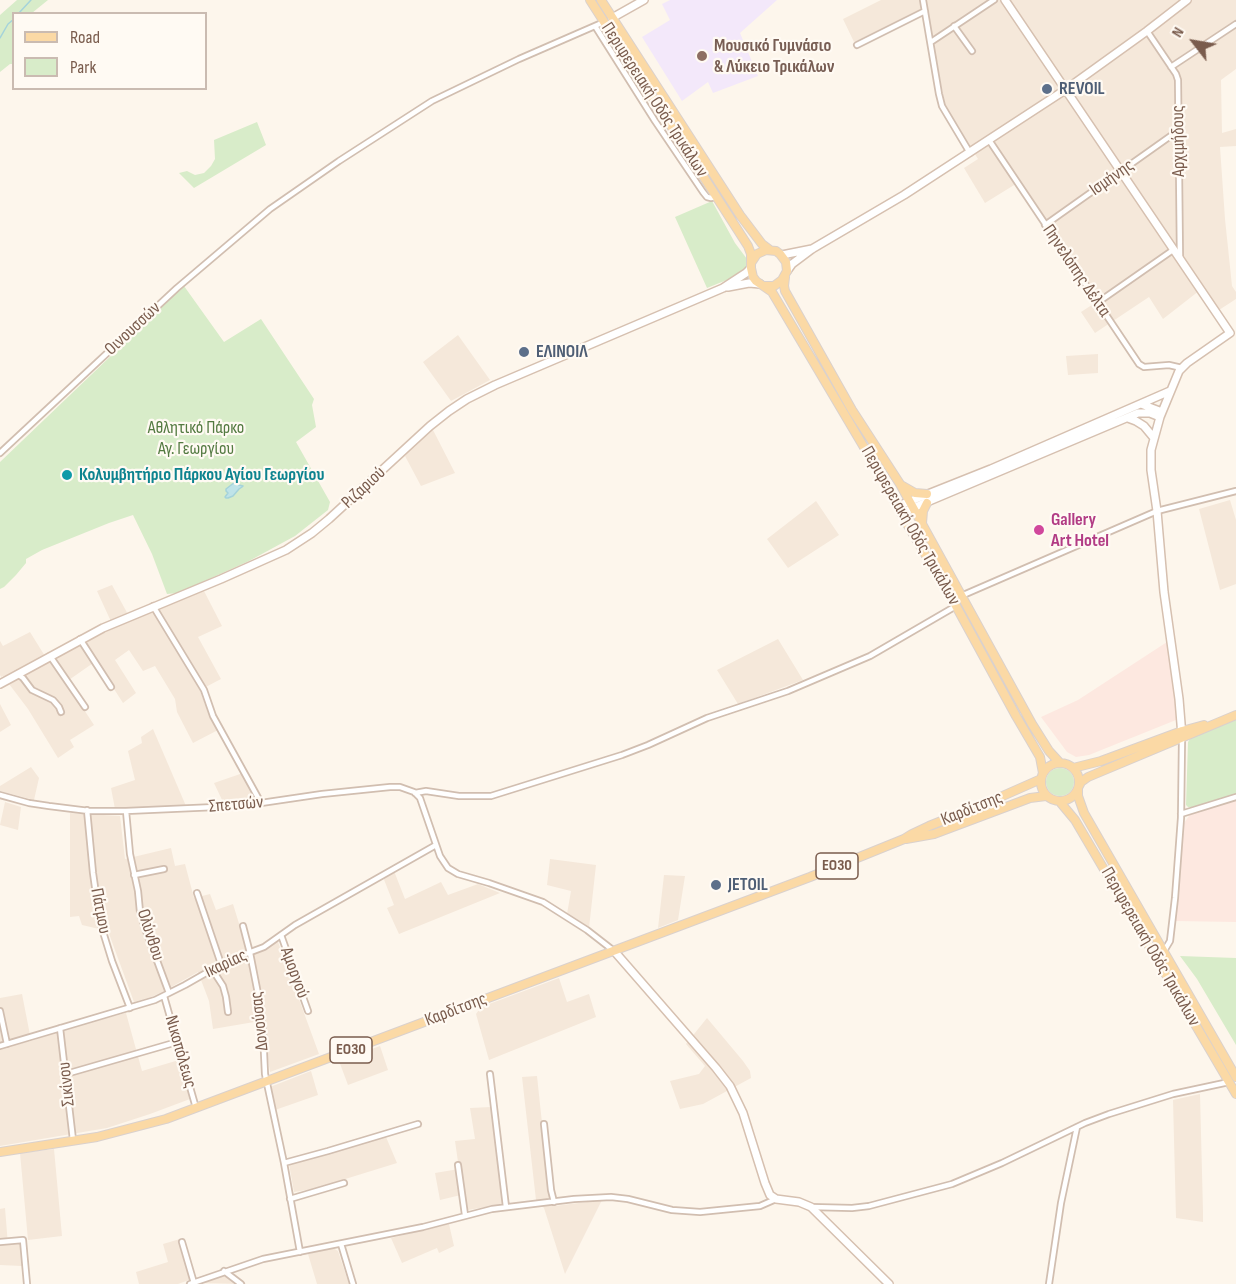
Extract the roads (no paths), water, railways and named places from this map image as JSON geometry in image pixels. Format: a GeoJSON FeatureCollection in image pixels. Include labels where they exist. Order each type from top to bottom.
{"type":"FeatureCollection","features":[{"type":"Feature","properties":{"kind":"main road","name":"Περιφερειακή Οδός Τρικάλων"},"geometry":{"type":"LineString","coordinates":[[590,0],[608,20],[740,215],[762,244],[770,250]]}},
{"type":"Feature","properties":{"kind":"main road","name":"Περιφερειακή Οδός Τρικάλων"},"geometry":{"type":"LineString","coordinates":[[601,0],[608,20],[748,246],[751,265]]}},
{"type":"Feature","properties":{"kind":"main road"},"geometry":{"type":"LineString","coordinates":[[770,250],[782,255],[786,262],[786,274],[782,280],[774,286],[762,285],[753,277],[751,265],[757,254],[770,250]]}},
{"type":"Feature","properties":{"kind":"main road","name":"Περιφερειακή Οδός Τρικάλων"},"geometry":{"type":"LineString","coordinates":[[786,274],[783,286],[799,316],[860,423],[900,484],[1032,724],[1049,751],[1060,763]]}},
{"type":"Feature","properties":{"kind":"main road","name":"Περιφερειακή Οδός Τρικάλων"},"geometry":{"type":"LineString","coordinates":[[762,285],[772,292],[790,321],[956,606],[1040,756],[1042,776]]}},
{"type":"Feature","properties":{"kind":"main road"},"geometry":{"type":"LineString","coordinates":[[900,484],[910,492],[927,498],[922,525]]}},
{"type":"Feature","properties":{"kind":"main road"},"geometry":{"type":"LineString","coordinates":[[1073,768],[1236,716]]}},
{"type":"Feature","properties":{"kind":"main road"},"geometry":{"type":"LineString","coordinates":[[1042,776],[1043,796],[1060,802],[1073,796],[1081,782],[1088,777],[1182,735]]}},
{"type":"Feature","properties":{"kind":"main road"},"geometry":{"type":"LineString","coordinates":[[1060,763],[1073,768],[1079,778],[1078,788]]}},
{"type":"Feature","properties":{"kind":"main road","name":"ΕΟ30"},"geometry":{"type":"LineString","coordinates":[[1042,776],[1050,766],[1060,763]]}},
{"type":"Feature","properties":{"kind":"main road","name":"Καρδίτσης"},"geometry":{"type":"LineString","coordinates":[[0,1150],[97,1137],[139,1127],[196,1108],[810,877],[989,802],[1042,776]]}},
{"type":"Feature","properties":{"kind":"main road","name":"Περιφερειακή Οδός Τρικάλων"},"geometry":{"type":"LineString","coordinates":[[1078,788],[1078,796],[1084,813],[1164,951],[1232,1079],[1236,1094]]}},
{"type":"Feature","properties":{"kind":"main road","name":"Καρδίτσης"},"geometry":{"type":"LineString","coordinates":[[904,839],[934,834],[1019,801],[1043,796]]}},
{"type":"Feature","properties":{"kind":"main road","name":"Περιφερειακή Οδός Τρικάλων"},"geometry":{"type":"LineString","coordinates":[[1060,802],[1075,820],[1232,1079]]}},
{"type":"Feature","properties":{"kind":"street"},"geometry":{"type":"LineString","coordinates":[[608,20],[644,0]]}},
{"type":"Feature","properties":{"kind":"street"},"geometry":{"type":"LineString","coordinates":[[923,0],[942,106],[970,153]]}},
{"type":"Feature","properties":{"kind":"street"},"geometry":{"type":"LineString","coordinates":[[931,42],[994,0]]}},
{"type":"Feature","properties":{"kind":"street"},"geometry":{"type":"LineString","coordinates":[[1005,0],[1173,250],[1233,331],[1182,368],[1161,414],[1154,438],[1151,462],[1182,735],[1181,814],[1170,939],[1164,951]]}},
{"type":"Feature","properties":{"kind":"street"},"geometry":{"type":"LineString","coordinates":[[786,274],[792,264],[812,249],[886,206],[1065,90],[1187,0]]}},
{"type":"Feature","properties":{"kind":"street"},"geometry":{"type":"LineString","coordinates":[[857,45],[925,11]]}},
{"type":"Feature","properties":{"kind":"street","name":"Οινουσσών"},"geometry":{"type":"LineString","coordinates":[[0,453],[177,288],[270,209],[432,101],[608,20]]}},
{"type":"Feature","properties":{"kind":"street"},"geometry":{"type":"LineString","coordinates":[[1171,67],[1236,24]]}},
{"type":"Feature","properties":{"kind":"street"},"geometry":{"type":"LineString","coordinates":[[595,26],[703,192],[707,197],[716,197]]}},
{"type":"Feature","properties":{"kind":"street"},"geometry":{"type":"LineString","coordinates":[[954,26],[972,51]]}},
{"type":"Feature","properties":{"kind":"street","name":"Αρχιμήδους"},"geometry":{"type":"LineString","coordinates":[[1147,31],[1178,80],[1180,260]]}},
{"type":"Feature","properties":{"kind":"street","name":"Ισμήνης"},"geometry":{"type":"LineString","coordinates":[[1045,225],[1179,130]]}},
{"type":"Feature","properties":{"kind":"street","name":"Πηνελόπης Δέλτα"},"geometry":{"type":"LineString","coordinates":[[989,140],[1135,359],[1141,366],[1169,365],[1182,368]]}},
{"type":"Feature","properties":{"kind":"street"},"geometry":{"type":"LineString","coordinates":[[782,255],[812,249]]}},
{"type":"Feature","properties":{"kind":"street"},"geometry":{"type":"LineString","coordinates":[[1097,303],[1173,250]]}},
{"type":"Feature","properties":{"kind":"street","name":"Ριζαριού"},"geometry":{"type":"LineString","coordinates":[[0,684],[80,639],[153,606],[273,557],[312,533],[355,497],[430,426],[467,399],[723,288],[746,273],[751,265]]}},
{"type":"Feature","properties":{"kind":"street","name":"Ριζαριού"},"geometry":{"type":"LineString","coordinates":[[723,288],[749,283],[762,285]]}},
{"type":"Feature","properties":{"kind":"street"},"geometry":{"type":"LineString","coordinates":[[900,510],[914,509],[927,498],[1170,391]]}},
{"type":"Feature","properties":{"kind":"street"},"geometry":{"type":"LineString","coordinates":[[1141,404],[1161,414]]}},
{"type":"Feature","properties":{"kind":"street"},"geometry":{"type":"LineString","coordinates":[[900,510],[909,501],[927,498],[1142,412],[1161,414]]}},
{"type":"Feature","properties":{"kind":"street"},"geometry":{"type":"LineString","coordinates":[[1128,418],[1144,426],[1154,438]]}},
{"type":"Feature","properties":{"kind":"street"},"geometry":{"type":"LineString","coordinates":[[961,596],[1157,511],[1236,491]]}},
{"type":"Feature","properties":{"kind":"street"},"geometry":{"type":"LineString","coordinates":[[153,606],[204,690],[213,716],[261,803]]}},
{"type":"Feature","properties":{"kind":"street","name":"Σπετσών"},"geometry":{"type":"LineString","coordinates":[[0,795],[29,803],[87,810],[126,811],[261,803],[390,787],[415,793],[426,791],[459,796],[490,796],[628,753],[707,718],[788,691],[870,656],[956,606]]}},
{"type":"Feature","properties":{"kind":"street"},"geometry":{"type":"LineString","coordinates":[[80,639],[111,687]]}},
{"type":"Feature","properties":{"kind":"street"},"geometry":{"type":"LineString","coordinates":[[50,656],[85,707]]}},
{"type":"Feature","properties":{"kind":"street"},"geometry":{"type":"LineString","coordinates":[[17,674],[32,690],[53,700],[61,712]]}},
{"type":"Feature","properties":{"kind":"street"},"geometry":{"type":"LineString","coordinates":[[415,793],[423,805],[445,865],[458,874],[543,902],[587,930],[615,952],[730,1086],[744,1113],[766,1188],[776,1199],[799,1202],[811,1207],[869,1206],[952,1184],[1108,1114],[1158,1098],[1232,1079]]}},
{"type":"Feature","properties":{"kind":"street"},"geometry":{"type":"LineString","coordinates":[[1181,814],[1236,797]]}},
{"type":"Feature","properties":{"kind":"street","name":"Πάτμου"},"geometry":{"type":"LineString","coordinates":[[87,810],[100,922],[130,1008]]}},
{"type":"Feature","properties":{"kind":"street","name":"Ολύνθου"},"geometry":{"type":"LineString","coordinates":[[126,811],[130,854],[140,912],[167,994]]}},
{"type":"Feature","properties":{"kind":"street","name":"Ικαρίας"},"geometry":{"type":"LineString","coordinates":[[0,1046],[151,1002],[221,964],[264,947],[330,905],[436,845]]}},
{"type":"Feature","properties":{"kind":"street"},"geometry":{"type":"LineString","coordinates":[[134,875],[164,869]]}},
{"type":"Feature","properties":{"kind":"street"},"geometry":{"type":"LineString","coordinates":[[197,893],[221,964]]}},
{"type":"Feature","properties":{"kind":"street","name":"Δονούσας"},"geometry":{"type":"LineString","coordinates":[[243,926],[260,1004],[264,1065],[300,1252]]}},
{"type":"Feature","properties":{"kind":"street","name":"Αμοργού"},"geometry":{"type":"LineString","coordinates":[[281,935],[308,1011]]}},
{"type":"Feature","properties":{"kind":"street"},"geometry":{"type":"LineString","coordinates":[[212,969],[223,986],[228,1012]]}},
{"type":"Feature","properties":{"kind":"street","name":"Νικοπόλεως"},"geometry":{"type":"LineString","coordinates":[[167,994],[177,1041],[196,1108]]}},
{"type":"Feature","properties":{"kind":"street"},"geometry":{"type":"LineString","coordinates":[[0,1011],[7,1044]]}},
{"type":"Feature","properties":{"kind":"street","name":"Σικίνου"},"geometry":{"type":"LineString","coordinates":[[60,1028],[73,1140]]}},
{"type":"Feature","properties":{"kind":"street"},"geometry":{"type":"LineString","coordinates":[[66,1074],[177,1041]]}},
{"type":"Feature","properties":{"kind":"street"},"geometry":{"type":"LineString","coordinates":[[490,1074],[506,1208]]}},
{"type":"Feature","properties":{"kind":"street"},"geometry":{"type":"LineString","coordinates":[[284,1163],[417,1124]]}},
{"type":"Feature","properties":{"kind":"street"},"geometry":{"type":"LineString","coordinates":[[544,1124],[554,1202]]}},
{"type":"Feature","properties":{"kind":"street"},"geometry":{"type":"LineString","coordinates":[[1049,1284],[1061,1203],[1077,1127]]}},
{"type":"Feature","properties":{"kind":"street"},"geometry":{"type":"LineString","coordinates":[[458,1165],[465,1215]]}},
{"type":"Feature","properties":{"kind":"street"},"geometry":{"type":"LineString","coordinates":[[290,1199],[344,1183]]}},
{"type":"Feature","properties":{"kind":"street"},"geometry":{"type":"LineString","coordinates":[[182,1242],[192,1283],[263,1259],[423,1227],[492,1209],[611,1197],[672,1210],[700,1212],[760,1206],[776,1199]]}},
{"type":"Feature","properties":{"kind":"street"},"geometry":{"type":"LineString","coordinates":[[811,1207],[889,1284]]}},
{"type":"Feature","properties":{"kind":"street"},"geometry":{"type":"LineString","coordinates":[[0,1242],[23,1240],[27,1284]]}},
{"type":"Feature","properties":{"kind":"street"},"geometry":{"type":"LineString","coordinates":[[341,1244],[352,1284]]}},
{"type":"Feature","properties":{"kind":"street"},"geometry":{"type":"LineString","coordinates":[[224,1272],[241,1284]]}},
{"type":"Feature","properties":{"kind":"water"},"geometry":{"type":"Polygon","coordinates":[[[235,482],[243,486],[233,496],[226,498],[228,493],[226,489],[235,482]]]}},
{"type":"Feature","properties":{"kind":"waterway"},"geometry":{"type":"LineString","coordinates":[[20,12],[31,0]]}},
{"type":"Feature","properties":{"kind":"waterway"},"geometry":{"type":"LineString","coordinates":[[0,38],[12,21]]}},
{"type":"Feature","properties":{"kind":"place","name":"Μουσικό Γυμνάσιο & Λύκειο Τρικάλων"},"geometry":{"type":"Point","coordinates":[702,56]}},
{"type":"Feature","properties":{"kind":"place","name":"REVOIL"},"geometry":{"type":"Point","coordinates":[1047,89]}},
{"type":"Feature","properties":{"kind":"place","name":"ΕΛΙΝΟΙΛ"},"geometry":{"type":"Point","coordinates":[524,352]}},
{"type":"Feature","properties":{"kind":"place","name":"Κολυμβητήριο Πάρκου Αγίου Γεωργίου"},"geometry":{"type":"Point","coordinates":[67,475]}},
{"type":"Feature","properties":{"kind":"place","name":"Gallery Art Hotel"},"geometry":{"type":"Point","coordinates":[1039,530]}},
{"type":"Feature","properties":{"kind":"place","name":"JETOIL"},"geometry":{"type":"Point","coordinates":[716,885]}},
{"type":"Feature","properties":{"kind":"park label","name":"Αθλητικό Πάρκο Αγ. Γεωργίου"},"geometry":{"type":"Point","coordinates":[196,438]}}]}
